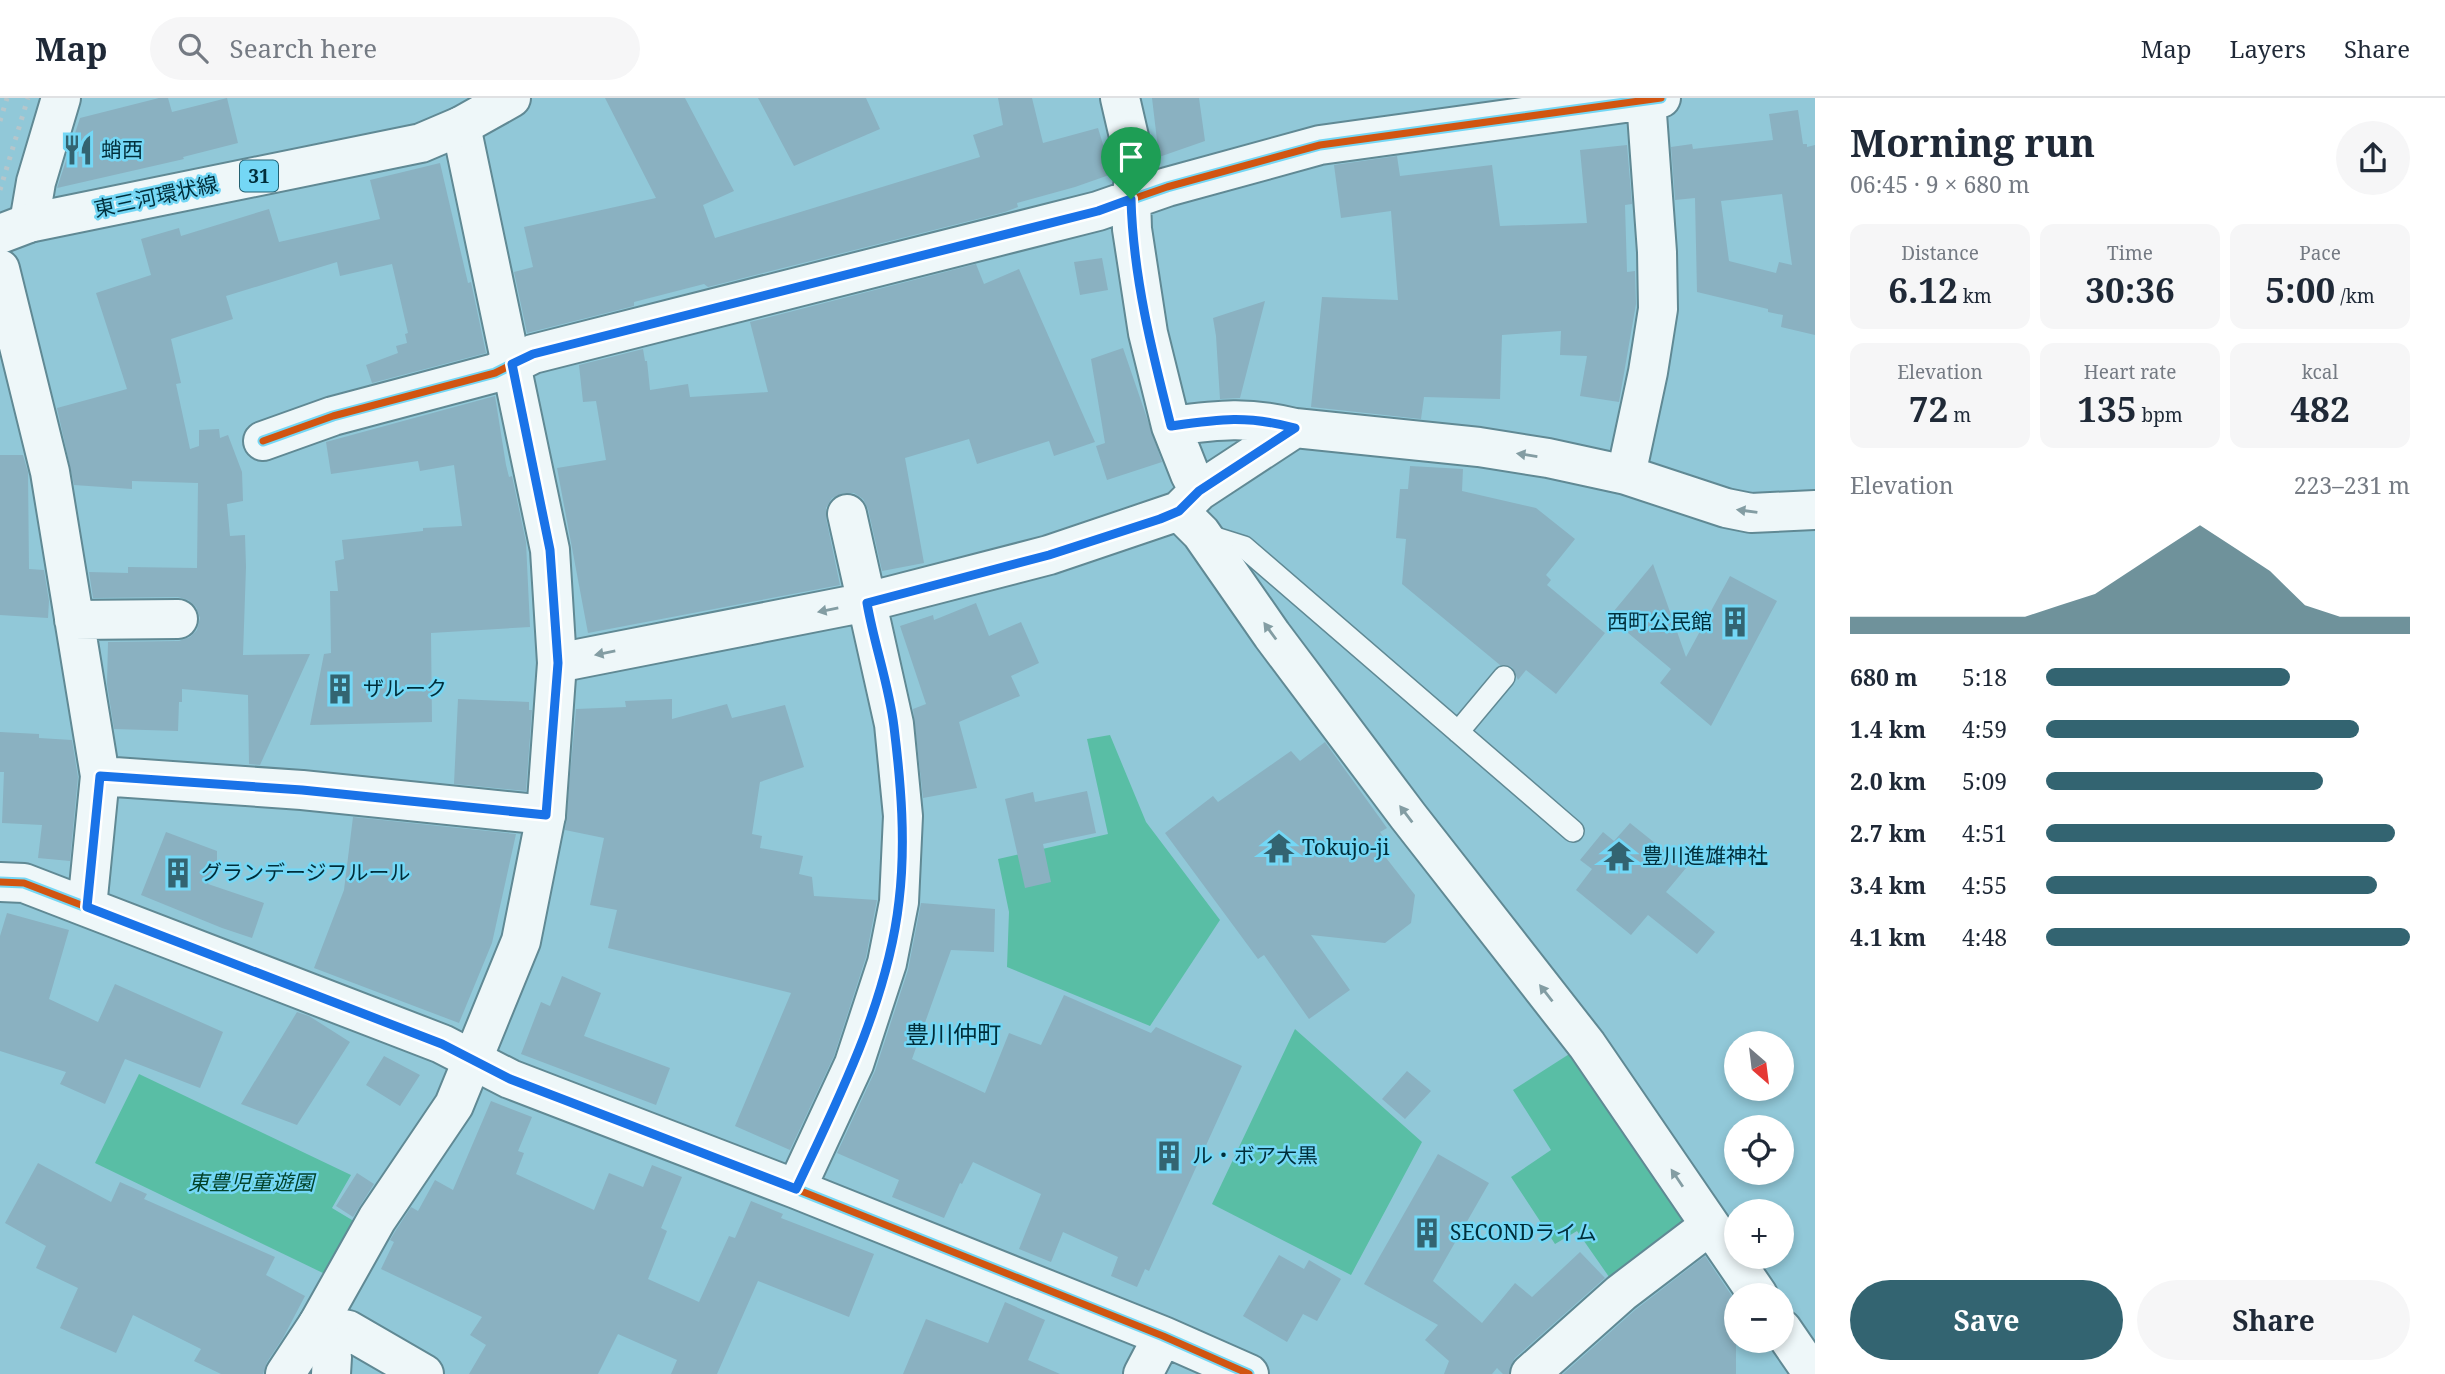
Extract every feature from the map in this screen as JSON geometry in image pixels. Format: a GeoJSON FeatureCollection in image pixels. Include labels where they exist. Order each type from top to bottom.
{"type":"FeatureCollection","features":[{"type":"Feature","properties":{"kind":"street"},"geometry":{"type":"LineString","coordinates":[[15,228],[36,182],[61,98]]}},
{"type":"Feature","properties":{"kind":"street","name":"東三河環状線"},"geometry":{"type":"LineString","coordinates":[[15,228],[421,143],[461,126],[511,98]]}},
{"type":"Feature","properties":{"kind":"street"},"geometry":{"type":"LineString","coordinates":[[1120,98],[1136,167],[1131,199],[1132,229],[1148,333],[1171,426],[1190,474],[1193,512],[1272,635],[1408,816],[1587,1045],[1749,1283]]}},
{"type":"Feature","properties":{"kind":"street"},"geometry":{"type":"LineString","coordinates":[[263,441],[333,416],[495,373],[533,354],[1098,211],[1320,145],[1654,99],[1658,309],[1648,372],[1626,475]]}},
{"type":"Feature","properties":{"kind":"street"},"geometry":{"type":"LineString","coordinates":[[285,1374],[318,1324],[377,1219],[454,1105],[521,941],[546,815],[558,663],[550,550],[461,126]]}},
{"type":"Feature","properties":{"kind":"street"},"geometry":{"type":"LineString","coordinates":[[0,270],[50,472],[100,776],[87,907]]}},
{"type":"Feature","properties":{"kind":"street"},"geometry":{"type":"LineString","coordinates":[[1171,426],[1226,418],[1265,420],[1295,428],[1479,447],[1548,458],[1626,475],[1726,508],[1751,513],[1815,510]]}},
{"type":"Feature","properties":{"kind":"street"},"geometry":{"type":"LineString","coordinates":[[558,663],[867,603],[1049,555],[1193,512],[1295,428]]}},
{"type":"Feature","properties":{"kind":"street"},"geometry":{"type":"LineString","coordinates":[[796,1189],[855,1064],[887,963],[899,902],[903,816],[894,723],[847,514]]}},
{"type":"Feature","properties":{"kind":"street"},"geometry":{"type":"LineString","coordinates":[[74,620],[178,619]]}},
{"type":"Feature","properties":{"kind":"street"},"geometry":{"type":"LineString","coordinates":[[100,776],[302,790],[546,815]]}},
{"type":"Feature","properties":{"kind":"street"},"geometry":{"type":"LineString","coordinates":[[0,882],[24,883],[442,1044],[510,1079],[796,1189],[1163,1336],[1249,1374]]}},
{"type":"Feature","properties":{"kind":"street"},"geometry":{"type":"LineString","coordinates":[[1531,1374],[1621,1293],[1709,1226]]}},
{"type":"Feature","properties":{"kind":"street"},"geometry":{"type":"LineString","coordinates":[[318,1324],[332,1357],[331,1374]]}},
{"type":"Feature","properties":{"kind":"street"},"geometry":{"type":"LineString","coordinates":[[318,1324],[348,1330],[424,1374]]}},
{"type":"Feature","properties":{"kind":"street"},"geometry":{"type":"LineString","coordinates":[[1143,1374],[1163,1336]]}},
{"type":"Feature","properties":{"kind":"street"},"geometry":{"type":"LineString","coordinates":[[1794,1346],[1814,1374]]}},
{"type":"Feature","properties":{"kind":"lane"},"geometry":{"type":"LineString","coordinates":[[1193,512],[1244,547],[1573,831]]}},
{"type":"Feature","properties":{"kind":"lane"},"geometry":{"type":"LineString","coordinates":[[1458,732],[1504,677]]}},
{"type":"Feature","properties":{"kind":"green space"},"geometry":{"type":"Polygon","coordinates":[[[1110,735],[1146,822],[1220,920],[1150,1026],[1007,967],[1009,912],[998,859],[1108,834],[1087,739],[1110,735]]]}},
{"type":"Feature","properties":{"kind":"green space"},"geometry":{"type":"Polygon","coordinates":[[[1295,1029],[1422,1142],[1351,1275],[1212,1204],[1295,1029]]]}},
{"type":"Feature","properties":{"kind":"green space"},"geometry":{"type":"Polygon","coordinates":[[[1574,1051],[1686,1220],[1614,1284],[1577,1231],[1555,1244],[1511,1177],[1551,1150],[1513,1090],[1574,1051]]]}},
{"type":"Feature","properties":{"kind":"green space","name":"東豊児童遊園"},"geometry":{"type":"Polygon","coordinates":[[[139,1074],[351,1175],[332,1208],[357,1223],[325,1274],[95,1163],[139,1074]]]}},
{"type":"Feature","properties":{"kind":"building"},"geometry":{"type":"Polygon","coordinates":[[[168,98],[172,112],[227,98],[238,143],[183,157],[184,159],[57,188],[80,118],[168,98]]]}},
{"type":"Feature","properties":{"kind":"building"},"geometry":{"type":"Polygon","coordinates":[[[605,98],[685,98],[734,191],[703,205],[715,238],[980,157],[973,135],[1003,125],[998,98],[1032,98],[1043,143],[1098,128],[1112,174],[1017,203],[1018,207],[1005,212],[708,287],[704,284],[634,302],[634,306],[527,333],[514,272],[533,267],[524,227],[656,198],[605,98]]]}},
{"type":"Feature","properties":{"kind":"building"},"geometry":{"type":"Polygon","coordinates":[[[758,98],[866,98],[880,129],[794,166],[758,98]]]}},
{"type":"Feature","properties":{"kind":"building"},"geometry":{"type":"Polygon","coordinates":[[[1152,98],[1199,98],[1205,141],[1159,157],[1152,98]]]}},
{"type":"Feature","properties":{"kind":"building"},"geometry":{"type":"Polygon","coordinates":[[[1798,110],[1803,144],[1807,144],[1807,147],[1815,145],[1815,335],[1781,327],[1783,315],[1768,312],[1768,309],[1697,292],[1695,198],[1675,200],[1671,147],[1692,144],[1693,149],[1773,140],[1769,114],[1798,110]],[[1782,194],[1721,201],[1729,261],[1776,273],[1779,262],[1792,265],[1782,194]]]}},
{"type":"Feature","properties":{"kind":"building"},"geometry":{"type":"Polygon","coordinates":[[[1627,145],[1632,204],[1625,205],[1627,272],[1635,271],[1636,304],[1619,402],[1580,396],[1587,356],[1560,355],[1561,331],[1502,335],[1500,399],[1424,397],[1421,419],[1311,407],[1322,297],[1398,300],[1391,211],[1341,218],[1334,165],[1397,156],[1400,176],[1492,165],[1500,226],[1587,223],[1580,150],[1627,145]]]}},
{"type":"Feature","properties":{"kind":"building"},"geometry":{"type":"Polygon","coordinates":[[[440,163],[468,283],[471,282],[486,353],[372,383],[366,365],[398,353],[396,346],[407,343],[405,334],[408,333],[392,264],[340,276],[337,262],[226,296],[233,319],[171,339],[181,383],[176,384],[190,449],[199,446],[199,430],[219,429],[220,438],[228,435],[242,472],[243,501],[227,504],[230,536],[245,535],[243,655],[310,654],[260,765],[249,764],[248,695],[182,689],[178,731],[114,729],[107,684],[108,642],[179,641],[190,637],[197,630],[200,618],[196,607],[188,600],[178,597],[93,598],[89,572],[128,573],[128,567],[197,568],[198,483],[132,481],[132,489],[74,485],[57,408],[127,389],[96,293],[151,275],[141,239],[179,228],[181,236],[269,209],[279,242],[380,219],[370,180],[440,163]]]}},
{"type":"Feature","properties":{"kind":"building"},"geometry":{"type":"Polygon","coordinates":[[[1102,258],[1108,290],[1080,295],[1074,262],[1102,258]]]}},
{"type":"Feature","properties":{"kind":"building"},"geometry":{"type":"Polygon","coordinates":[[[976,264],[984,284],[1019,269],[1095,442],[1054,456],[1049,441],[977,464],[969,439],[905,458],[924,563],[882,571],[868,509],[863,499],[854,493],[843,493],[832,498],[826,508],[840,585],[588,633],[557,468],[606,460],[596,401],[583,402],[579,365],[643,349],[650,390],[688,384],[690,397],[768,392],[750,322],[976,264]]]}},
{"type":"Feature","properties":{"kind":"building"},"geometry":{"type":"Polygon","coordinates":[[[1265,301],[1240,398],[1220,399],[1213,318],[1265,301]]]}},
{"type":"Feature","properties":{"kind":"building"},"geometry":{"type":"Polygon","coordinates":[[[1123,348],[1162,462],[1107,480],[1096,446],[1105,443],[1091,359],[1123,348]]]}},
{"type":"Feature","properties":{"kind":"building"},"geometry":{"type":"Polygon","coordinates":[[[495,396],[506,465],[509,477],[512,476],[526,542],[530,627],[431,633],[432,722],[310,725],[324,654],[331,653],[330,591],[338,591],[335,561],[344,559],[342,540],[423,531],[423,528],[462,526],[454,465],[420,471],[418,461],[331,474],[326,442],[495,396]]]}},
{"type":"Feature","properties":{"kind":"building"},"geometry":{"type":"Polygon","coordinates":[[[0,455],[23,455],[28,472],[29,569],[44,570],[49,601],[48,618],[0,615],[0,455]]]}},
{"type":"Feature","properties":{"kind":"building"},"geometry":{"type":"Polygon","coordinates":[[[1410,466],[1463,469],[1462,491],[1536,508],[1575,539],[1546,575],[1551,580],[1547,585],[1605,633],[1556,694],[1526,670],[1518,680],[1512,667],[1500,665],[1402,584],[1406,539],[1396,538],[1400,489],[1408,489],[1410,466]]]}},
{"type":"Feature","properties":{"kind":"building"},"geometry":{"type":"Polygon","coordinates":[[[1653,564],[1686,657],[1730,576],[1777,601],[1711,726],[1660,683],[1671,669],[1609,617],[1653,564]]]}},
{"type":"Feature","properties":{"kind":"building"},"geometry":{"type":"Polygon","coordinates":[[[976,603],[989,636],[1021,622],[1039,663],[1011,676],[1020,696],[959,722],[977,788],[923,798],[913,709],[926,704],[900,626],[933,615],[934,620],[976,603]]]}},
{"type":"Feature","properties":{"kind":"building"},"geometry":{"type":"Polygon","coordinates":[[[458,699],[529,702],[529,710],[532,710],[526,791],[454,784],[458,699]]]}},
{"type":"Feature","properties":{"kind":"building"},"geometry":{"type":"Polygon","coordinates":[[[672,699],[672,719],[727,704],[732,718],[785,705],[804,767],[760,782],[752,834],[762,836],[760,848],[803,856],[799,874],[812,877],[814,896],[877,900],[866,957],[834,1056],[790,1150],[735,1126],[791,993],[608,948],[617,910],[590,905],[604,838],[565,830],[576,709],[626,707],[625,701],[672,699]]]}},
{"type":"Feature","properties":{"kind":"building"},"geometry":{"type":"Polygon","coordinates":[[[0,732],[39,734],[39,738],[72,740],[78,777],[70,861],[38,858],[42,825],[2,823],[4,772],[0,772],[0,732]]]}},
{"type":"Feature","properties":{"kind":"building","name":"Tokujo-ji"},"geometry":{"type":"Polygon","coordinates":[[[1325,742],[1387,828],[1380,832],[1388,844],[1380,850],[1415,895],[1411,923],[1385,943],[1311,935],[1350,990],[1309,1019],[1264,955],[1258,959],[1165,833],[1213,796],[1218,802],[1291,751],[1300,761],[1325,742]]]}},
{"type":"Feature","properties":{"kind":"building"},"geometry":{"type":"Polygon","coordinates":[[[1087,791],[1096,833],[1043,844],[1051,882],[1025,888],[1005,799],[1033,792],[1035,802],[1087,791]]]}},
{"type":"Feature","properties":{"kind":"building"},"geometry":{"type":"Polygon","coordinates":[[[353,817],[516,834],[492,943],[459,1023],[314,968],[344,890],[353,817]]]}},
{"type":"Feature","properties":{"kind":"building"},"geometry":{"type":"Polygon","coordinates":[[[1630,823],[1686,868],[1666,892],[1715,932],[1697,954],[1648,915],[1631,935],[1576,890],[1592,869],[1580,860],[1603,832],[1614,841],[1630,823]]]}},
{"type":"Feature","properties":{"kind":"building"},"geometry":{"type":"Polygon","coordinates":[[[166,832],[217,851],[217,864],[208,884],[264,903],[252,938],[141,895],[166,832]]]}},
{"type":"Feature","properties":{"kind":"building"},"geometry":{"type":"Polygon","coordinates":[[[921,903],[995,909],[994,952],[951,950],[912,1059],[985,1093],[1009,1033],[1041,1045],[1064,995],[1151,1033],[1156,1027],[1242,1066],[1149,1271],[1145,1269],[1137,1287],[1111,1276],[1118,1257],[1063,1232],[1051,1262],[1019,1249],[1041,1194],[973,1162],[944,1218],[892,1197],[899,1180],[837,1153],[875,1071],[908,970],[921,903]]]}},
{"type":"Feature","properties":{"kind":"building"},"geometry":{"type":"Polygon","coordinates":[[[7,913],[69,930],[49,999],[98,1022],[115,984],[223,1032],[200,1088],[125,1059],[105,1104],[60,1084],[66,1072],[0,1051],[0,936],[7,913]]]}},
{"type":"Feature","properties":{"kind":"building"},"geometry":{"type":"Polygon","coordinates":[[[562,976],[601,993],[584,1036],[670,1068],[656,1105],[521,1054],[541,1002],[550,1006],[562,976]]]}},
{"type":"Feature","properties":{"kind":"building"},"geometry":{"type":"Polygon","coordinates":[[[297,1012],[309,1016],[350,1042],[297,1125],[241,1104],[297,1012]]]}},
{"type":"Feature","properties":{"kind":"building"},"geometry":{"type":"Polygon","coordinates":[[[384,1056],[420,1075],[400,1106],[366,1085],[384,1056]]]}},
{"type":"Feature","properties":{"kind":"building"},"geometry":{"type":"Polygon","coordinates":[[[1407,1071],[1431,1091],[1405,1119],[1382,1099],[1407,1071]]]}},
{"type":"Feature","properties":{"kind":"building"},"geometry":{"type":"Polygon","coordinates":[[[491,1101],[532,1117],[518,1151],[524,1153],[516,1174],[594,1210],[609,1173],[643,1187],[652,1165],[682,1177],[661,1228],[667,1231],[648,1279],[699,1302],[729,1236],[735,1238],[751,1201],[783,1214],[781,1218],[874,1254],[849,1317],[758,1281],[717,1374],[671,1374],[677,1360],[618,1334],[598,1374],[469,1374],[486,1345],[470,1335],[482,1317],[381,1269],[394,1242],[390,1240],[396,1230],[411,1207],[418,1211],[435,1180],[453,1190],[491,1101]]]}},
{"type":"Feature","properties":{"kind":"building"},"geometry":{"type":"Polygon","coordinates":[[[1438,1154],[1489,1183],[1433,1281],[1482,1323],[1515,1283],[1532,1297],[1580,1252],[1605,1278],[1515,1358],[1509,1374],[1503,1374],[1497,1368],[1492,1374],[1444,1374],[1449,1361],[1425,1340],[1438,1325],[1364,1284],[1438,1154]]]}},
{"type":"Feature","properties":{"kind":"building"},"geometry":{"type":"Polygon","coordinates":[[[38,1163],[111,1202],[120,1182],[147,1194],[144,1199],[275,1257],[266,1275],[305,1296],[267,1362],[263,1374],[221,1374],[194,1361],[201,1349],[133,1315],[116,1353],[60,1328],[78,1288],[36,1268],[46,1246],[5,1223],[38,1163]]]}},
{"type":"Feature","properties":{"kind":"building"},"geometry":{"type":"Polygon","coordinates":[[[357,1173],[374,1184],[353,1217],[336,1206],[357,1173]]]}},
{"type":"Feature","properties":{"kind":"building"},"geometry":{"type":"Polygon","coordinates":[[[1279,1255],[1304,1269],[1309,1260],[1341,1279],[1317,1321],[1303,1314],[1287,1342],[1243,1316],[1279,1255]]]}},
{"type":"Feature","properties":{"kind":"building"},"geometry":{"type":"Polygon","coordinates":[[[1705,1256],[1724,1284],[1724,1353],[1736,1353],[1736,1374],[1563,1374],[1635,1310],[1705,1256]]]}},
{"type":"Feature","properties":{"kind":"building"},"geometry":{"type":"Polygon","coordinates":[[[1005,1302],[1045,1320],[1028,1360],[1060,1374],[903,1374],[926,1319],[988,1343],[1005,1302]]]}},
{"type":"Feature","properties":{"kind":"railway"},"geometry":{"type":"LineString","coordinates":[[0,121],[7,98]]}},
{"type":"Feature","properties":{"kind":"railway"},"geometry":{"type":"LineString","coordinates":[[0,190],[28,98]]}},
{"type":"Feature","properties":{"kind":"cycle path"},"geometry":{"type":"LineString","coordinates":[[263,441],[333,416],[495,373],[533,354],[1098,211],[1167,187],[1320,145],[1661,98]]}},
{"type":"Feature","properties":{"kind":"cycle path"},"geometry":{"type":"LineString","coordinates":[[0,882],[24,883],[442,1044],[510,1079],[796,1189],[1163,1336],[1249,1374]]}},
{"type":"Feature","properties":{"kind":"place","name":"蛸西"},"geometry":{"type":"Point","coordinates":[78,150]}},
{"type":"Feature","properties":{"kind":"place","name":"西町公民館"},"geometry":{"type":"Point","coordinates":[1735,622]}},
{"type":"Feature","properties":{"kind":"place","name":"ザルーク"},"geometry":{"type":"Point","coordinates":[340,689]}},
{"type":"Feature","properties":{"kind":"place","name":"Tokujo-ji"},"geometry":{"type":"Point","coordinates":[1279,848]}},
{"type":"Feature","properties":{"kind":"place","name":"豊川進雄神社"},"geometry":{"type":"Point","coordinates":[1619,856]}},
{"type":"Feature","properties":{"kind":"place","name":"グランデージフルール"},"geometry":{"type":"Point","coordinates":[178,873]}},
{"type":"Feature","properties":{"kind":"place","name":"ル・ボア大黒"},"geometry":{"type":"Point","coordinates":[1169,1156]}},
{"type":"Feature","properties":{"kind":"place","name":"SECONDライム"},"geometry":{"type":"Point","coordinates":[1427,1233]}},
{"type":"Feature","properties":{"kind":"district","name":"豊川仲町"},"geometry":{"type":"Point","coordinates":[953,1035]}},
{"type":"Feature","properties":{"kind":"route"},"geometry":{"type":"LineString","coordinates":[[1131,199],[1132,229],[1148,333],[1171,426],[1226,418],[1265,420],[1295,428],[1199,491],[1179,511],[1160,519],[1049,555],[867,603],[894,723],[903,816],[899,902],[887,963],[855,1064],[796,1189],[510,1079],[442,1044],[87,907],[100,776],[302,790],[546,815],[558,663],[550,550],[512,364],[533,354],[1098,211],[1131,199]]}}]}
